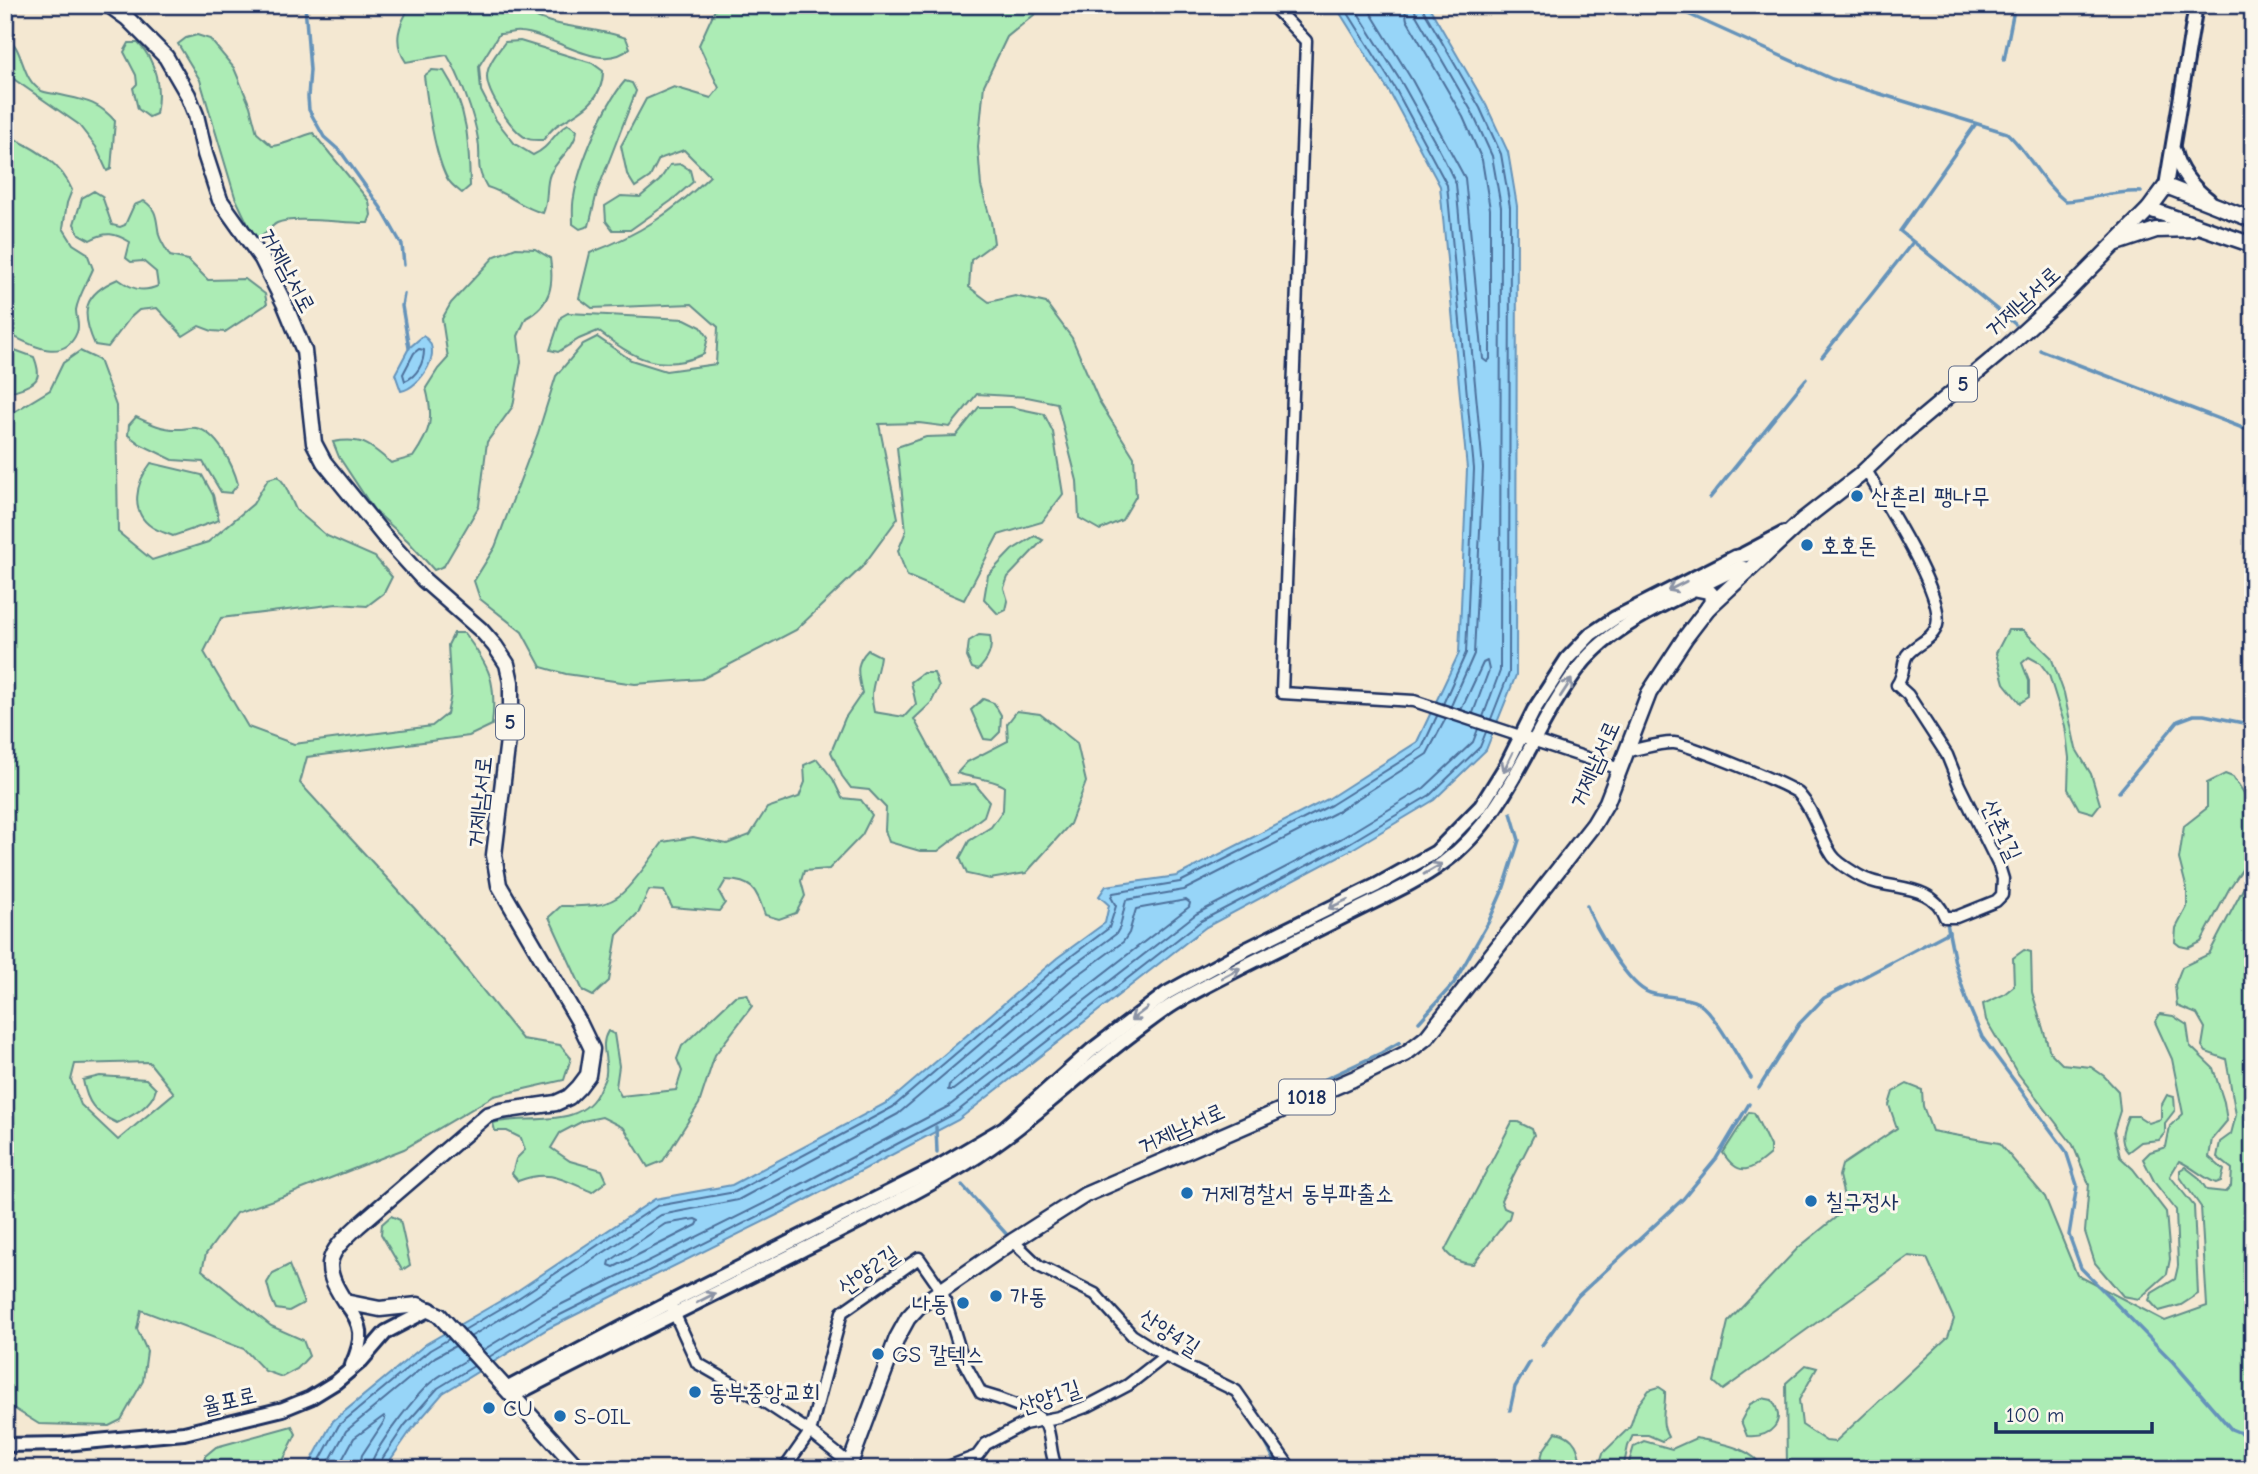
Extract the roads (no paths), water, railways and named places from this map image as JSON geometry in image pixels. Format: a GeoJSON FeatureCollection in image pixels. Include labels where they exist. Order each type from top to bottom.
{"type":"FeatureCollection","features":[{"type":"Feature","properties":{"kind":"main road","name":"거제남서로"},"geometry":{"type":"LineString","coordinates":[[109,5],[127,18],[166,57],[188,95],[220,200],[262,259],[304,351],[314,443],[324,462],[424,580],[481,630],[508,664],[512,682],[511,715],[494,855],[499,885],[592,1049],[588,1075],[569,1097],[544,1106],[487,1115],[338,1244],[328,1264],[331,1281],[345,1302]]}},
{"type":"Feature","properties":{"kind":"main road","name":"거제남서로"},"geometry":{"type":"LineString","coordinates":[[849,1467],[897,1338],[908,1318],[919,1306],[1085,1195],[1405,1054],[1427,1037],[1594,824],[1607,802],[1649,693],[1708,608],[1804,519],[1866,470],[1903,434],[2007,347],[2115,244],[2149,209],[2166,186]]}},
{"type":"Feature","properties":{"kind":"main road"},"geometry":{"type":"LineString","coordinates":[[2166,186],[2253,220]]}},
{"type":"Feature","properties":{"kind":"main road"},"geometry":{"type":"LineString","coordinates":[[2149,209],[2253,245]]}},
{"type":"Feature","properties":{"kind":"main road"},"geometry":{"type":"LineString","coordinates":[[2115,244],[2165,229],[2210,231]]}},
{"type":"Feature","properties":{"kind":"main road"},"geometry":{"type":"LineString","coordinates":[[1698,589],[1712,594],[1712,602],[1708,608]]}},
{"type":"Feature","properties":{"kind":"main road"},"geometry":{"type":"LineString","coordinates":[[345,1302],[380,1309],[418,1305],[434,1312],[506,1386],[579,1469]]}},
{"type":"Feature","properties":{"kind":"street"},"geometry":{"type":"LineString","coordinates":[[1272,5],[1306,41],[1282,693],[1414,701],[1620,769]]}},
{"type":"Feature","properties":{"kind":"street","name":"거제남서로"},"geometry":{"type":"LineString","coordinates":[[2166,186],[2196,5]]}},
{"type":"Feature","properties":{"kind":"street"},"geometry":{"type":"LineString","coordinates":[[2173,147],[2177,164],[2189,183],[2218,206]]}},
{"type":"Feature","properties":{"kind":"street","name":"산촌1길"},"geometry":{"type":"LineString","coordinates":[[1627,751],[1675,743],[1755,772],[1796,791],[1812,811],[1833,857],[1861,877],[1909,889],[1933,899],[1941,906],[1945,917],[1956,917],[1996,901],[2002,895],[2004,885],[1999,866],[1947,755],[1908,695],[1898,685],[1905,671],[1905,658],[1918,643],[1933,635],[1938,623],[1932,589],[1866,470]]}},
{"type":"Feature","properties":{"kind":"street"},"geometry":{"type":"LineString","coordinates":[[506,1386],[545,1363],[555,1363],[672,1309],[933,1170],[1004,1128],[1092,1050],[1167,993],[1436,852],[1481,806],[1507,764],[1513,734],[1567,659],[1591,634],[1615,618],[1776,538],[1804,519]]}},
{"type":"Feature","properties":{"kind":"street"},"geometry":{"type":"LineString","coordinates":[[1742,554],[1762,557]]}},
{"type":"Feature","properties":{"kind":"street"},"geometry":{"type":"LineString","coordinates":[[506,1386],[873,1214],[966,1163],[1008,1135],[1095,1062],[1171,1006],[1251,962],[1384,897],[1442,864],[1491,816],[1580,666],[1599,645],[1623,629],[1740,567],[1748,569]]}},
{"type":"Feature","properties":{"kind":"street","name":"산양4길"},"geometry":{"type":"LineString","coordinates":[[1013,1241],[1039,1266],[1095,1294],[1132,1335],[1165,1356],[1236,1391],[1291,1469]]}},
{"type":"Feature","properties":{"kind":"street","name":"산양2길"},"geometry":{"type":"LineString","coordinates":[[784,1469],[810,1432],[842,1312],[919,1258],[942,1292]]}},
{"type":"Feature","properties":{"kind":"street"},"geometry":{"type":"LineString","coordinates":[[942,1292],[963,1360],[981,1393],[999,1398],[1042,1419],[1047,1427],[1051,1456],[1057,1469]]}},
{"type":"Feature","properties":{"kind":"street"},"geometry":{"type":"LineString","coordinates":[[345,1302],[358,1317],[362,1332],[359,1350],[349,1371]]}},
{"type":"Feature","properties":{"kind":"street"},"geometry":{"type":"LineString","coordinates":[[672,1309],[697,1363],[810,1432],[849,1467]]}},
{"type":"Feature","properties":{"kind":"street","name":"율포로"},"geometry":{"type":"LineString","coordinates":[[5,1446],[64,1444],[184,1433],[283,1409],[310,1398],[349,1371],[362,1361],[386,1332],[434,1312]]}},
{"type":"Feature","properties":{"kind":"street","name":"산양1길"},"geometry":{"type":"LineString","coordinates":[[943,1469],[976,1456],[986,1444],[1024,1424],[1059,1417],[1088,1406],[1128,1385],[1165,1356]]}},
{"type":"Feature","properties":{"kind":"water"},"geometry":{"type":"Polygon","coordinates":[[[1335,5],[1428,5],[1486,105],[1508,152],[1517,206],[1516,675],[1486,750],[1434,800],[1349,851],[1206,927],[958,1120],[787,1210],[549,1328],[443,1393],[411,1430],[384,1469],[307,1469],[333,1421],[426,1344],[514,1293],[655,1199],[732,1185],[890,1101],[1057,958],[1105,923],[1109,905],[1099,896],[1106,886],[1177,876],[1328,799],[1417,742],[1459,653],[1467,469],[1440,186],[1390,93],[1335,5]]]}},
{"type":"Feature","properties":{"kind":"water"},"geometry":{"type":"Polygon","coordinates":[[[423,336],[432,350],[428,367],[416,383],[401,391],[395,374],[409,348],[423,336]]]}},
{"type":"Feature","properties":{"kind":"waterway"},"geometry":{"type":"LineString","coordinates":[[305,5],[310,70],[309,110],[324,137],[341,152],[381,208],[402,245],[404,265]]}},
{"type":"Feature","properties":{"kind":"waterway"},"geometry":{"type":"LineString","coordinates":[[1668,5],[1832,79],[2007,133],[2065,201],[2122,192],[2141,192]]}},
{"type":"Feature","properties":{"kind":"waterway"},"geometry":{"type":"LineString","coordinates":[[2004,60],[2015,5]]}},
{"type":"Feature","properties":{"kind":"waterway"},"geometry":{"type":"LineString","coordinates":[[1975,125],[1900,231],[2015,324]]}},
{"type":"Feature","properties":{"kind":"waterway"},"geometry":{"type":"LineString","coordinates":[[1822,357],[1913,242]]}},
{"type":"Feature","properties":{"kind":"waterway"},"geometry":{"type":"LineString","coordinates":[[404,294],[402,306],[409,348]]}},
{"type":"Feature","properties":{"kind":"waterway"},"geometry":{"type":"LineString","coordinates":[[2040,350],[2253,432]]}},
{"type":"Feature","properties":{"kind":"waterway"},"geometry":{"type":"LineString","coordinates":[[1710,498],[1806,379]]}},
{"type":"Feature","properties":{"kind":"waterway"},"geometry":{"type":"LineString","coordinates":[[2119,792],[2178,721],[2194,715],[2204,715],[2253,725]]}},
{"type":"Feature","properties":{"kind":"waterway"},"geometry":{"type":"LineString","coordinates":[[1419,1022],[1454,983],[1488,923],[1504,887],[1519,840],[1511,813]]}},
{"type":"Feature","properties":{"kind":"waterway"},"geometry":{"type":"LineString","coordinates":[[1587,906],[1605,941],[1632,979],[1650,993],[1687,999],[1705,1008],[1751,1078]]}},
{"type":"Feature","properties":{"kind":"waterway"},"geometry":{"type":"LineString","coordinates":[[1946,918],[1955,963],[1982,1037],[2066,1151],[2077,1185],[2069,1235],[2081,1268],[2173,1362],[2231,1429],[2253,1438]]}},
{"type":"Feature","properties":{"kind":"waterway"},"geometry":{"type":"LineString","coordinates":[[1759,1088],[1799,1024],[1824,998],[1949,932]]}},
{"type":"Feature","properties":{"kind":"waterway"},"geometry":{"type":"LineString","coordinates":[[1306,1088],[1400,1042]]}},
{"type":"Feature","properties":{"kind":"waterway"},"geometry":{"type":"LineString","coordinates":[[1542,1345],[1578,1296],[1683,1199],[1716,1159],[1749,1104]]}},
{"type":"Feature","properties":{"kind":"waterway"},"geometry":{"type":"LineString","coordinates":[[936,1127],[937,1152]]}},
{"type":"Feature","properties":{"kind":"waterway"},"geometry":{"type":"LineString","coordinates":[[962,1185],[1009,1237]]}},
{"type":"Feature","properties":{"kind":"waterway"},"geometry":{"type":"LineString","coordinates":[[1510,1410],[1515,1387],[1530,1362]]}},
{"type":"Feature","properties":{"kind":"waterway"},"geometry":{"type":"LineString","coordinates":[[1265,1442],[1279,1469]]}},
{"type":"Feature","properties":{"kind":"place","name":"산촌리 팽나무"},"geometry":{"type":"Point","coordinates":[1857,496]}},
{"type":"Feature","properties":{"kind":"place","name":"호호돈"},"geometry":{"type":"Point","coordinates":[1807,545]}},
{"type":"Feature","properties":{"kind":"place","name":"거제경찰서 동부파출소"},"geometry":{"type":"Point","coordinates":[1187,1193]}},
{"type":"Feature","properties":{"kind":"place","name":"칠구정사"},"geometry":{"type":"Point","coordinates":[1811,1201]}},
{"type":"Feature","properties":{"kind":"place","name":"가동"},"geometry":{"type":"Point","coordinates":[996,1296]}},
{"type":"Feature","properties":{"kind":"place","name":"나동"},"geometry":{"type":"Point","coordinates":[963,1303]}},
{"type":"Feature","properties":{"kind":"place","name":"GS 칼텍스"},"geometry":{"type":"Point","coordinates":[878,1354]}},
{"type":"Feature","properties":{"kind":"place","name":"동부중앙교회"},"geometry":{"type":"Point","coordinates":[695,1392]}},
{"type":"Feature","properties":{"kind":"place","name":"CU"},"geometry":{"type":"Point","coordinates":[489,1408]}},
{"type":"Feature","properties":{"kind":"place","name":"S-OIL"},"geometry":{"type":"Point","coordinates":[560,1416]}}]}
